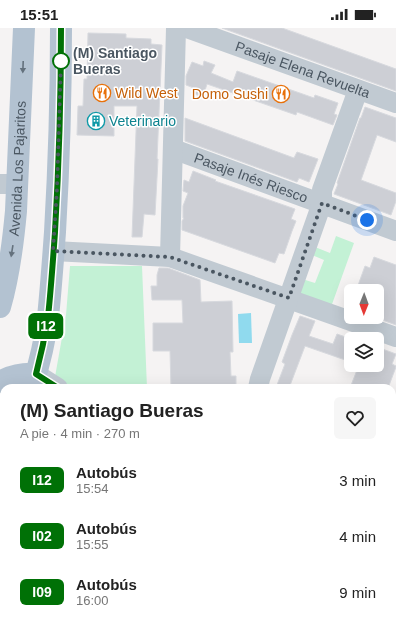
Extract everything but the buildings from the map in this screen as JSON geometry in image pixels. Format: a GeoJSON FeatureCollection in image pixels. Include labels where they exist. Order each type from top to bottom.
{"type":"FeatureCollection","features":[{"type":"Feature","properties":{"kind":"main road","name":"Avenida Los Pajaritos"},"geometry":{"type":"LineString","coordinates":[[0,308],[14,239],[9,184],[24,28]]}},
{"type":"Feature","properties":{"kind":"main road"},"geometry":{"type":"LineString","coordinates":[[0,382],[24,373],[34,381],[48,318],[57,204],[60,130],[61,28]]}},
{"type":"Feature","properties":{"kind":"street"},"geometry":{"type":"LineString","coordinates":[[170,257],[176,28]]}},
{"type":"Feature","properties":{"kind":"street","name":"Pasaje Elena Revuelta"},"geometry":{"type":"LineString","coordinates":[[187,28],[396,103]]}},
{"type":"Feature","properties":{"kind":"street"},"geometry":{"type":"LineString","coordinates":[[259,384],[322,203],[322,190],[358,90]]}},
{"type":"Feature","properties":{"kind":"street","name":"Pasaje Inés Riesco"},"geometry":{"type":"LineString","coordinates":[[173,149],[396,231]]}},
{"type":"Feature","properties":{"kind":"street"},"geometry":{"type":"LineString","coordinates":[[53,251],[170,257],[396,337]]}},
{"type":"Feature","properties":{"kind":"street"},"geometry":{"type":"LineString","coordinates":[[34,381],[44,384]]}},
{"type":"Feature","properties":{"kind":"green space"},"geometry":{"type":"Polygon","coordinates":[[[336,236],[354,243],[331,307],[294,294],[299,278],[315,283],[324,260],[312,255],[315,247],[330,253],[336,236]]]}},
{"type":"Feature","properties":{"kind":"green space"},"geometry":{"type":"Polygon","coordinates":[[[70,266],[142,266],[147,384],[54,384],[66,315],[70,266]]]}},
{"type":"Feature","properties":{"kind":"water"},"geometry":{"type":"Polygon","coordinates":[[[251,313],[252,343],[239,343],[238,314],[251,313]]]}},
{"type":"Feature","properties":{"kind":"bus line","name":"I12"},"geometry":{"type":"LineString","coordinates":[[52,384],[36,374],[48,318],[57,204],[60,130],[61,28]]}},
{"type":"Feature","properties":{"kind":"place","name":"(M) Santiago Bueras"},"geometry":{"type":"Point","coordinates":[61,61]}},
{"type":"Feature","properties":{"kind":"place","name":"Wild West"},"geometry":{"type":"Point","coordinates":[102,93]}},
{"type":"Feature","properties":{"kind":"place","name":"Domo Sushi"},"geometry":{"type":"Point","coordinates":[281,94]}},
{"type":"Feature","properties":{"kind":"place","name":"Veterinario"},"geometry":{"type":"Point","coordinates":[96,121]}},
{"type":"Feature","properties":{"kind":"route"},"geometry":{"type":"LineString","coordinates":[[61,61],[57,204],[53,251],[170,257],[289,298],[322,203],[367,220]]}}]}
